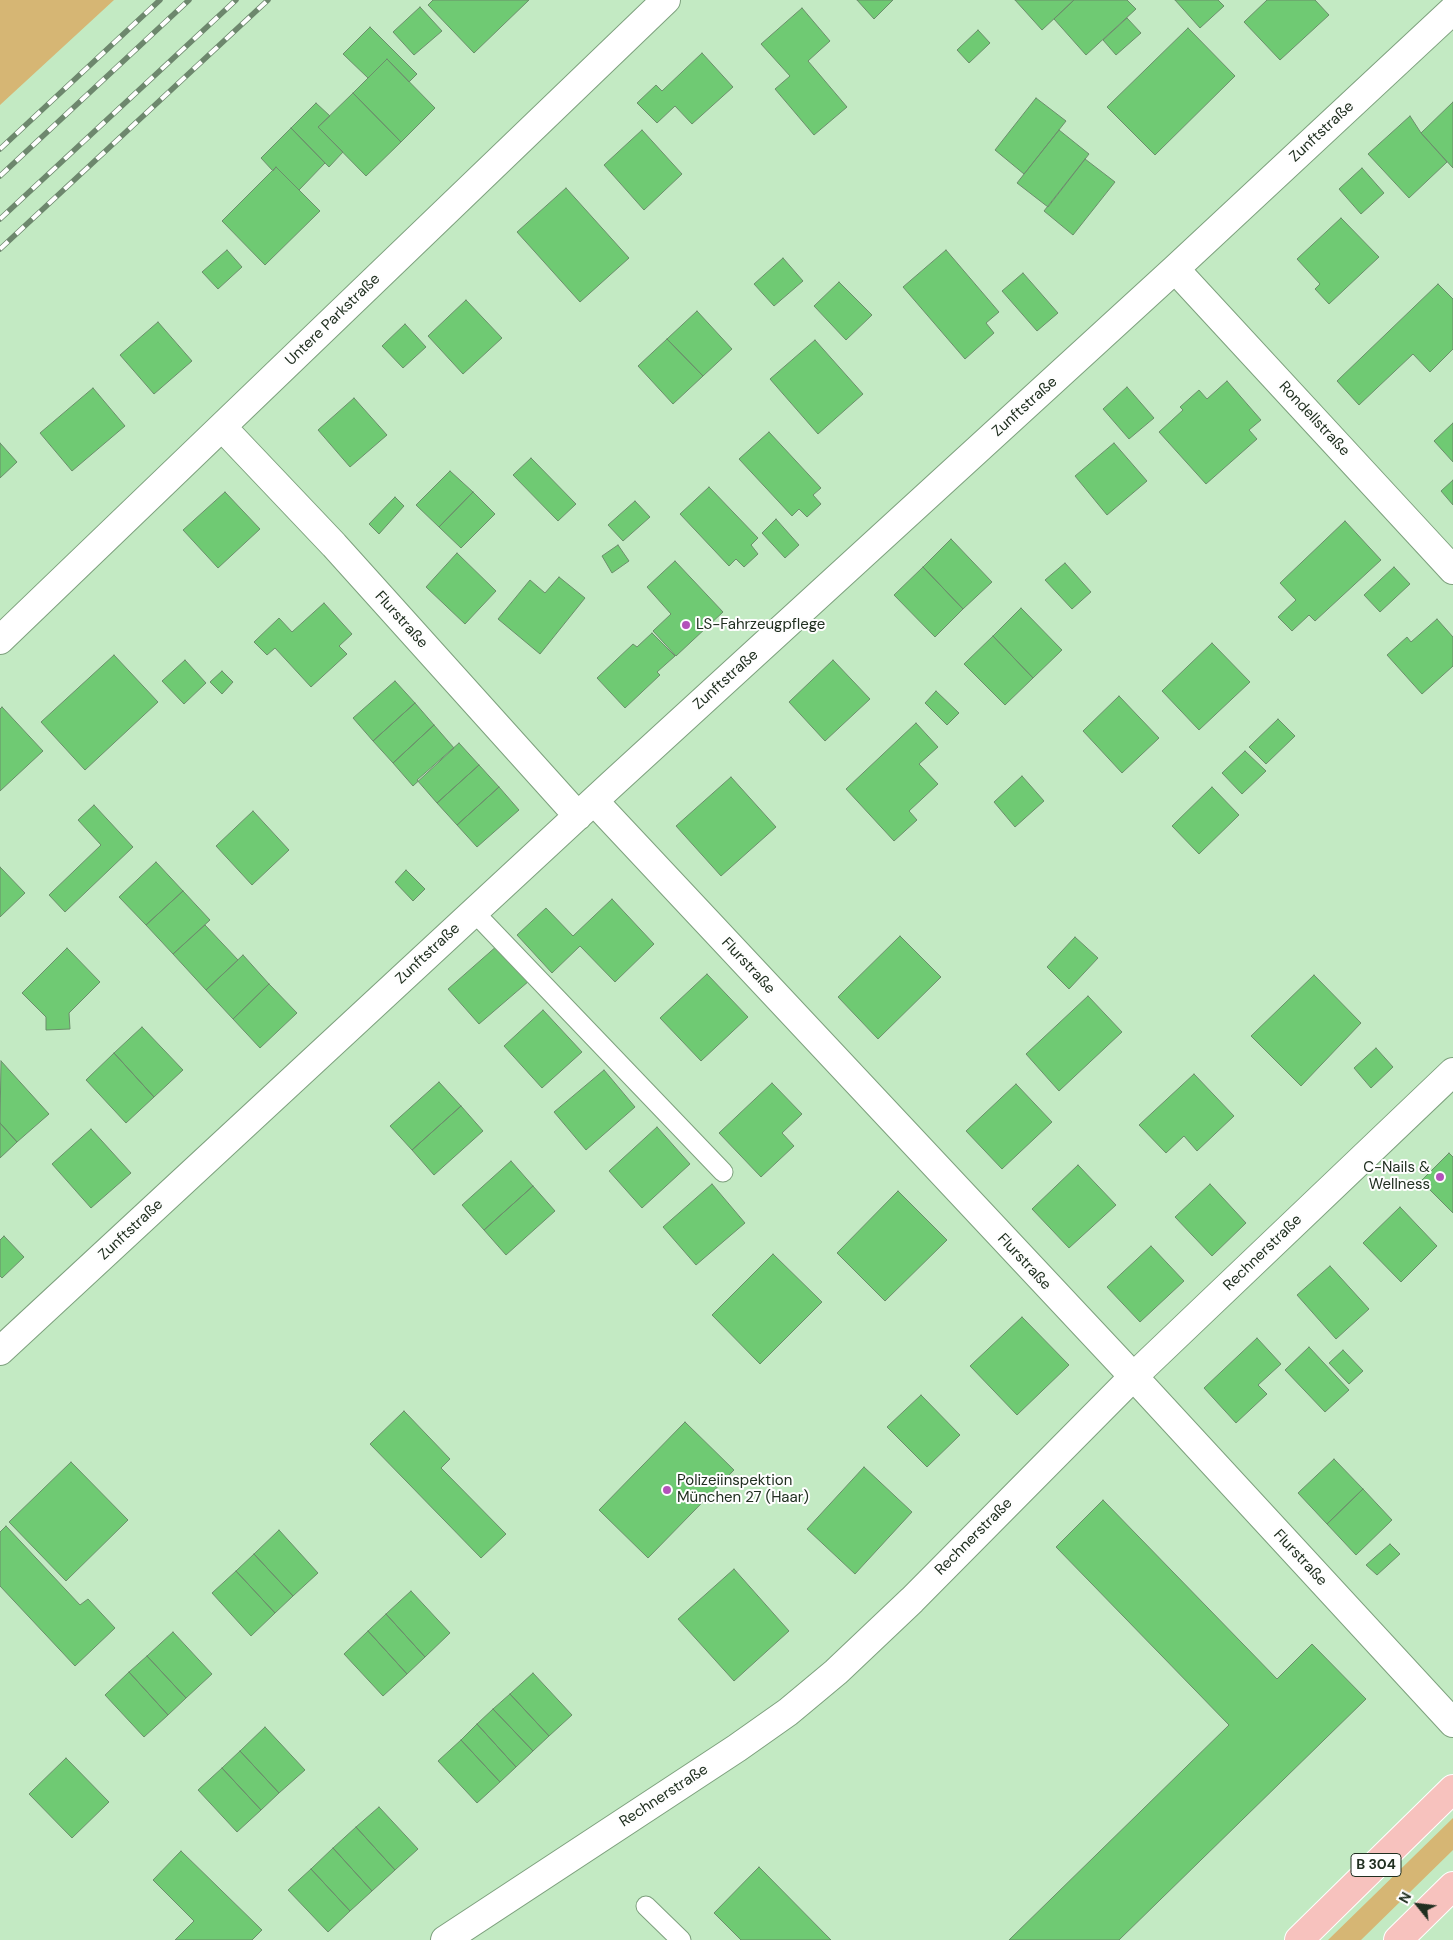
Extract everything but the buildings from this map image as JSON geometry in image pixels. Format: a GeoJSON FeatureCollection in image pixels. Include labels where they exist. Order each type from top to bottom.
{"type":"FeatureCollection","features":[{"type":"Feature","properties":{"kind":"main road","name":"B 304"},"geometry":{"type":"LineString","coordinates":[[1298,1940],[1453,1789]]}},
{"type":"Feature","properties":{"kind":"main road"},"geometry":{"type":"LineString","coordinates":[[1398,1940],[1453,1886]]}},
{"type":"Feature","properties":{"kind":"street","name":"Untere Parkstraße"},"geometry":{"type":"LineString","coordinates":[[0,640],[666,0]]}},
{"type":"Feature","properties":{"kind":"street","name":"Zunftstraße"},"geometry":{"type":"LineString","coordinates":[[0,1351],[474,912],[1175,269],[1453,10]]}},
{"type":"Feature","properties":{"kind":"street","name":"Rondellstraße"},"geometry":{"type":"LineString","coordinates":[[1175,269],[1453,570]]}},
{"type":"Feature","properties":{"kind":"street","name":"Flurstraße"},"geometry":{"type":"LineString","coordinates":[[222,427],[586,809],[1133,1377],[1453,1723]]}},
{"type":"Feature","properties":{"kind":"street","name":"Rechnerstraße"},"geometry":{"type":"LineString","coordinates":[[445,1940],[703,1771],[788,1712],[836,1672],[912,1600],[1133,1377],[1453,1072]]}},
{"type":"Feature","properties":{"kind":"lane"},"geometry":{"type":"LineString","coordinates":[[474,912],[723,1172]]}},
{"type":"Feature","properties":{"kind":"lane"},"geometry":{"type":"LineString","coordinates":[[646,1906],[681,1940]]}},
{"type":"Feature","properties":{"kind":"shaded area"},"geometry":{"type":"Polygon","coordinates":[[[0,0],[114,0],[0,105],[0,0]]]}},
{"type":"Feature","properties":{"kind":"shaded area"},"geometry":{"type":"Polygon","coordinates":[[[1453,1818],[1453,1850],[1361,1940],[1328,1940],[1453,1818]]]}},
{"type":"Feature","properties":{"kind":"railway"},"geometry":{"type":"LineString","coordinates":[[0,149],[160,0]]}},
{"type":"Feature","properties":{"kind":"railway"},"geometry":{"type":"LineString","coordinates":[[0,176],[189,0]]}},
{"type":"Feature","properties":{"kind":"railway"},"geometry":{"type":"LineString","coordinates":[[0,219],[236,0]]}},
{"type":"Feature","properties":{"kind":"railway"},"geometry":{"type":"LineString","coordinates":[[0,249],[268,0]]}},
{"type":"Feature","properties":{"kind":"place","name":"LS-Fahrzeugpflege"},"geometry":{"type":"Point","coordinates":[686,625]}},
{"type":"Feature","properties":{"kind":"place","name":"C-Nails & Wellness"},"geometry":{"type":"Point","coordinates":[1440,1177]}},
{"type":"Feature","properties":{"kind":"place","name":"Polizeiinspektion München 27 (Haar)"},"geometry":{"type":"Point","coordinates":[667,1490]}}]}
